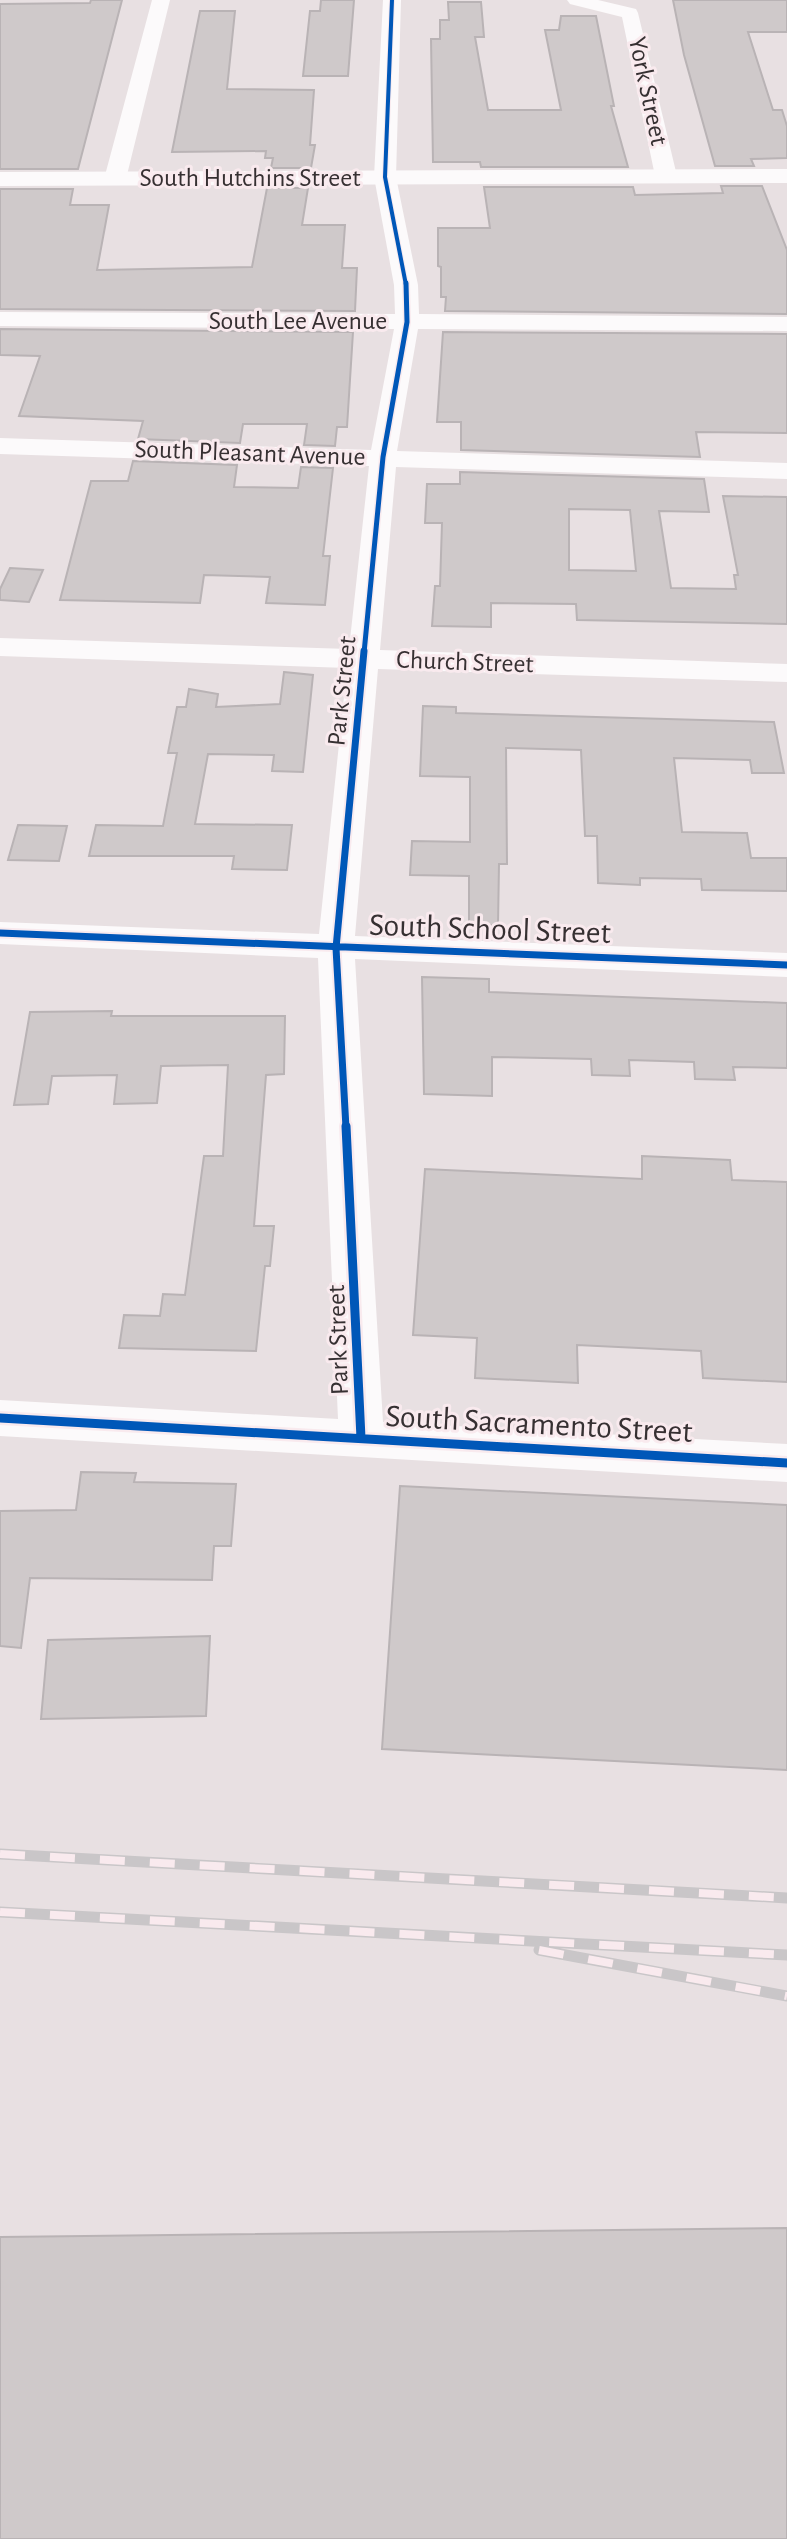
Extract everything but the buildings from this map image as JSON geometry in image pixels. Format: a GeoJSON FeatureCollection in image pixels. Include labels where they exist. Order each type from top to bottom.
{"type":"FeatureCollection","features":[{"type":"Feature","properties":{"kind":"main road","name":"South Hutchins Street"},"geometry":{"type":"LineString","coordinates":[[0,179],[787,176]]}},
{"type":"Feature","properties":{"kind":"street"},"geometry":{"type":"LineString","coordinates":[[115,179],[161,0]]}},
{"type":"Feature","properties":{"kind":"street","name":"Park Street"},"geometry":{"type":"LineString","coordinates":[[361,1438],[360,1361],[336,948],[383,457],[407,322],[406,285],[385,177],[392,0]]}},
{"type":"Feature","properties":{"kind":"street","name":"York Street"},"geometry":{"type":"LineString","coordinates":[[576,0],[629,13],[634,23],[666,176]]}},
{"type":"Feature","properties":{"kind":"street","name":"South Lee Avenue"},"geometry":{"type":"LineString","coordinates":[[0,319],[787,324]]}},
{"type":"Feature","properties":{"kind":"street","name":"South Pleasant Avenue"},"geometry":{"type":"LineString","coordinates":[[0,446],[787,471]]}},
{"type":"Feature","properties":{"kind":"street","name":"Church Street"},"geometry":{"type":"LineString","coordinates":[[0,647],[787,673]]}},
{"type":"Feature","properties":{"kind":"street","name":"South School Street"},"geometry":{"type":"LineString","coordinates":[[0,933],[787,965]]}},
{"type":"Feature","properties":{"kind":"street","name":"South Sacramento Street"},"geometry":{"type":"LineString","coordinates":[[0,1418],[787,1463]]}},
{"type":"Feature","properties":{"kind":"railway"},"geometry":{"type":"LineString","coordinates":[[0,1854],[787,1898]]}},
{"type":"Feature","properties":{"kind":"railway"},"geometry":{"type":"LineString","coordinates":[[0,1912],[787,1955]]}},
{"type":"Feature","properties":{"kind":"railway"},"geometry":{"type":"LineString","coordinates":[[539,1950],[787,1996]]}},
{"type":"Feature","properties":{"kind":"cycle path"},"geometry":{"type":"LineString","coordinates":[[361,1438],[360,1361],[336,948],[383,457],[407,322],[406,285],[385,177],[392,0]]}},
{"type":"Feature","properties":{"kind":"cycle path"},"geometry":{"type":"LineString","coordinates":[[0,933],[787,965]]}},
{"type":"Feature","properties":{"kind":"cycle path"},"geometry":{"type":"LineString","coordinates":[[0,1418],[787,1463]]}}]}
